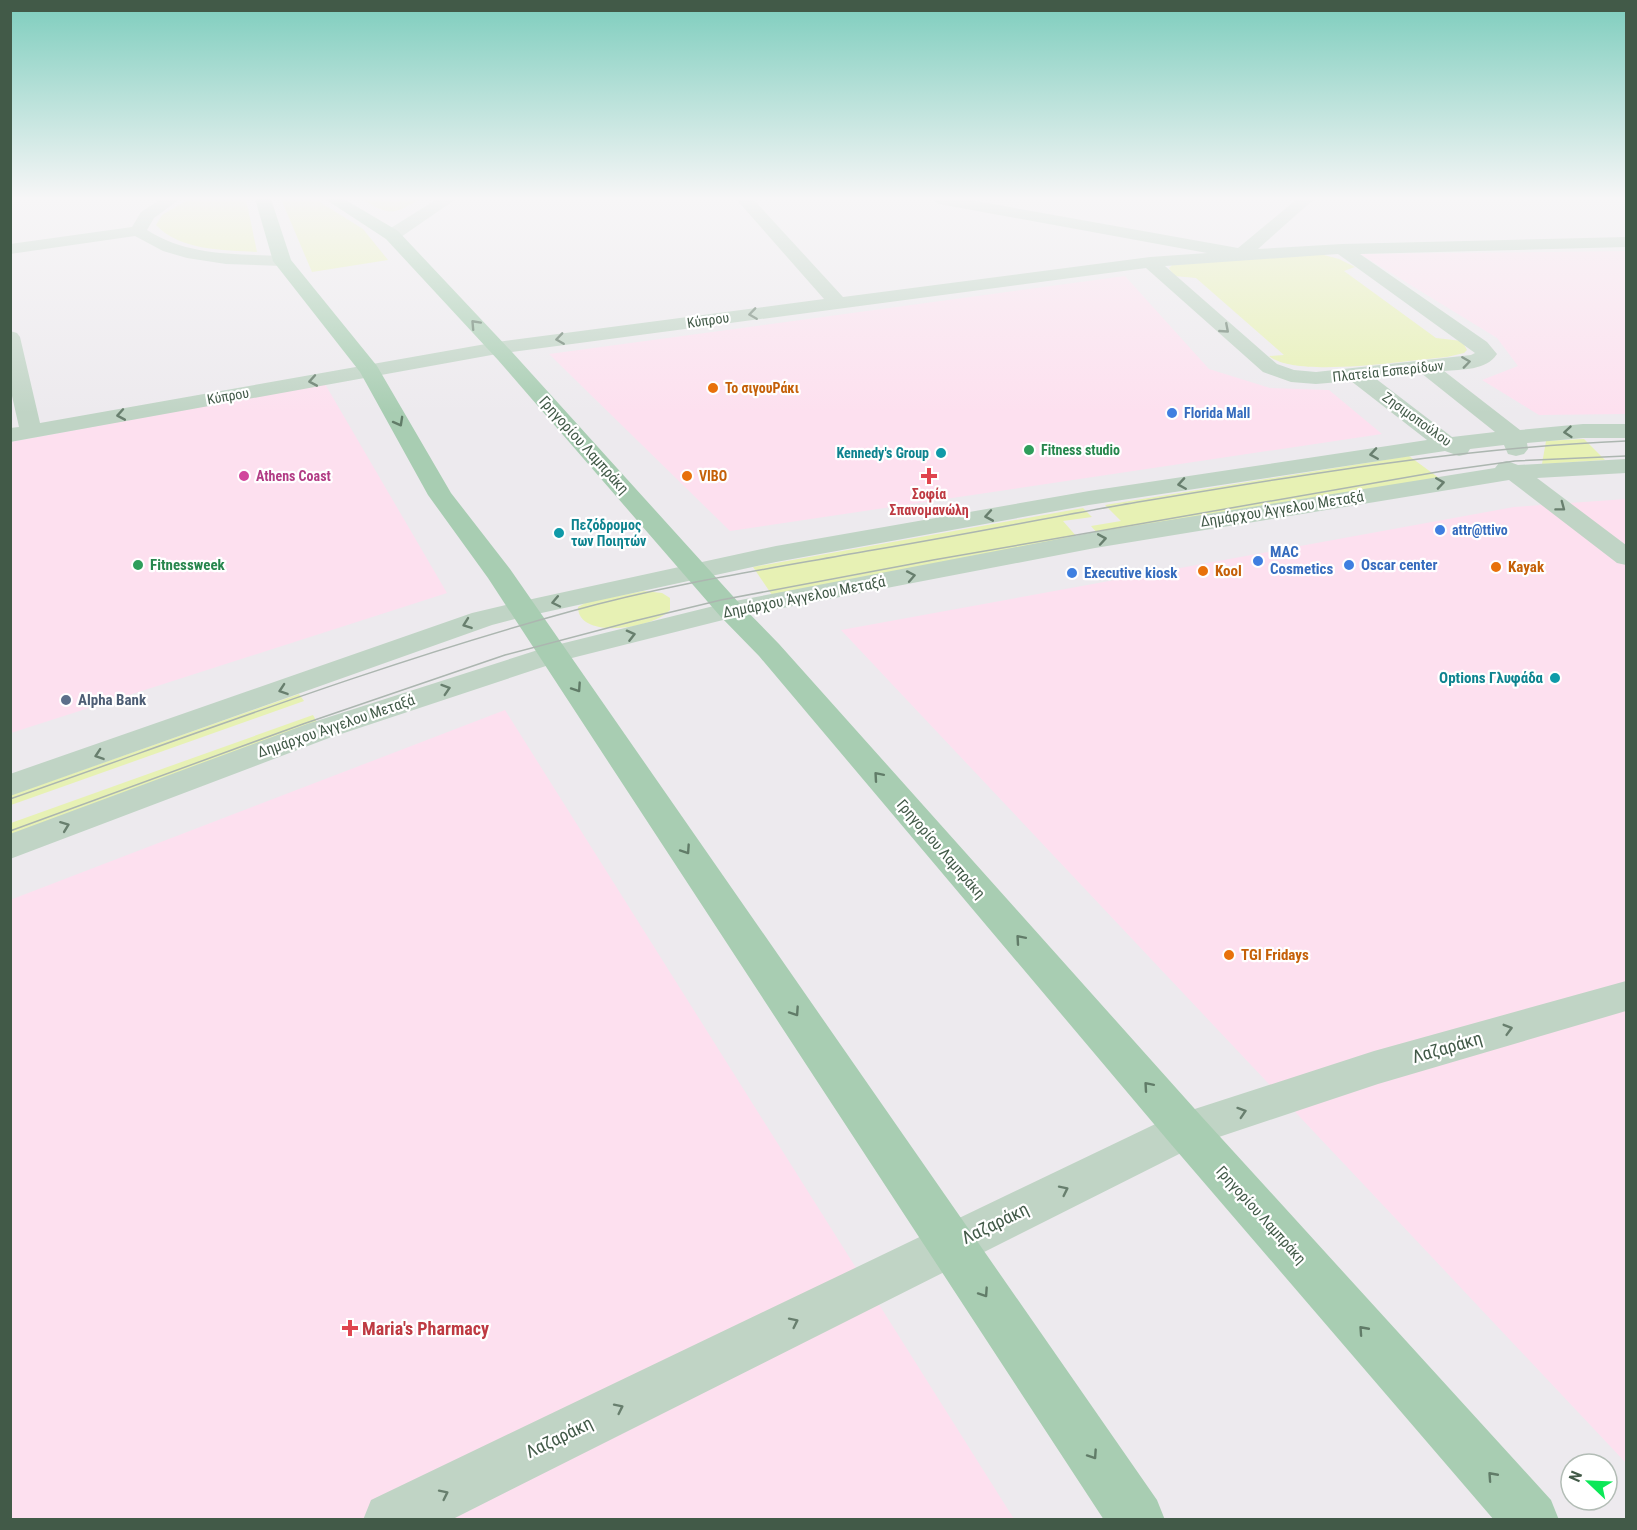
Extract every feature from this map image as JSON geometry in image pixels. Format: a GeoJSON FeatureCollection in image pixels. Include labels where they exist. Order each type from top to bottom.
{"type":"FeatureCollection","features":[{"type":"Feature","properties":{"kind":"main road"},"geometry":{"type":"LineString","coordinates":[[290,270],[370,370],[440,495],[554,654],[1137,1520]]}},
{"type":"Feature","properties":{"kind":"main road","name":"Γρηγορίου Λαμπράκη"},"geometry":{"type":"LineString","coordinates":[[425,270],[776,659],[1186,1130],[1531,1520]]}},
{"type":"Feature","properties":{"kind":"street"},"geometry":{"type":"LineString","coordinates":[[809,270],[838,303]]}},
{"type":"Feature","properties":{"kind":"street","name":"Κύπρου"},"geometry":{"type":"LineString","coordinates":[[21,433],[497,348],[1086,270]]}},
{"type":"Feature","properties":{"kind":"street","name":"Πλατεία Εσπερίδων"},"geometry":{"type":"LineString","coordinates":[[1160,270],[1270,368],[1303,377],[1426,368],[1476,361],[1487,354],[1486,350],[1373,270]]}},
{"type":"Feature","properties":{"kind":"street"},"geometry":{"type":"LineString","coordinates":[[10,337],[21,433]]}},
{"type":"Feature","properties":{"kind":"street"},"geometry":{"type":"LineString","coordinates":[[1426,368],[1515,437]]}},
{"type":"Feature","properties":{"kind":"street","name":"Ζησιμοπούλου"},"geometry":{"type":"LineString","coordinates":[[1356,374],[1447,444],[1514,472],[1626,556]]}},
{"type":"Feature","properties":{"kind":"street"},"geometry":{"type":"LineString","coordinates":[[10,786],[482,619],[695,571],[1078,500],[1447,444],[1583,431],[1626,430]]}},
{"type":"Feature","properties":{"kind":"street"},"geometry":{"type":"LineString","coordinates":[[1514,472],[1515,437]]}},
{"type":"Feature","properties":{"kind":"street","name":"Δημάρχου Άγγελου Μεταξά"},"geometry":{"type":"LineString","coordinates":[[10,847],[318,731],[554,654],[730,610],[1095,540],[1514,472],[1626,466]]}},
{"type":"Feature","properties":{"kind":"street","name":"Λαζαράκη"},"geometry":{"type":"LineString","coordinates":[[392,1520],[1186,1130],[1374,1068],[1626,996]]}},
{"type":"Feature","properties":{"kind":"shaded area"},"geometry":{"type":"Polygon","coordinates":[[[1387,270],[1626,270],[1626,414],[1539,415],[1482,380],[1518,366],[1497,338],[1387,270]]]}},
{"type":"Feature","properties":{"kind":"shaded area"},"geometry":{"type":"Polygon","coordinates":[[[1125,276],[1209,369],[1270,388],[1329,390],[1382,434],[730,531],[549,354],[1125,276]]]}},
{"type":"Feature","properties":{"kind":"shaded area"},"geometry":{"type":"Polygon","coordinates":[[[325,384],[447,593],[11,733],[11,442],[325,384]]]}},
{"type":"Feature","properties":{"kind":"shaded area"},"geometry":{"type":"Polygon","coordinates":[[[1626,499],[1626,1463],[1619,1456],[1619,1452],[1616,1452],[841,630],[1514,507],[1626,499]]]}},
{"type":"Feature","properties":{"kind":"shaded area"},"geometry":{"type":"Polygon","coordinates":[[[505,710],[1014,1519],[11,1519],[10,900],[505,710]]]}},
{"type":"Feature","properties":{"kind":"green space"},"geometry":{"type":"Polygon","coordinates":[[[1170,270],[1346,270],[1436,338],[1462,341],[1467,350],[1464,353],[1447,357],[1354,366],[1303,366],[1283,363],[1269,356],[1284,355],[1196,278],[1174,276],[1170,270]]]}},
{"type":"Feature","properties":{"kind":"green space"},"geometry":{"type":"Polygon","coordinates":[[[1584,439],[1605,460],[1542,464],[1546,441],[1584,439]]]}},
{"type":"Feature","properties":{"kind":"green space"},"geometry":{"type":"Polygon","coordinates":[[[1409,456],[1439,478],[1097,533],[1091,526],[1121,521],[1105,505],[1409,456]]]}},
{"type":"Feature","properties":{"kind":"green space"},"geometry":{"type":"Polygon","coordinates":[[[1083,508],[1092,517],[1063,521],[1077,537],[772,595],[753,567],[1083,508]]]}},
{"type":"Feature","properties":{"kind":"green space"},"geometry":{"type":"Polygon","coordinates":[[[644,591],[662,593],[670,598],[670,610],[649,622],[618,628],[603,628],[581,618],[578,607],[587,602],[644,591]]]}},
{"type":"Feature","properties":{"kind":"green space"},"geometry":{"type":"Polygon","coordinates":[[[299,694],[304,701],[11,805],[11,795],[299,694]]]}},
{"type":"Feature","properties":{"kind":"green space"},"geometry":{"type":"Polygon","coordinates":[[[313,715],[318,724],[11,837],[11,823],[313,715]]]}},
{"type":"Feature","properties":{"kind":"tram line"},"geometry":{"type":"LineString","coordinates":[[10,799],[360,676],[501,631],[608,601],[756,571],[1121,505],[1310,474],[1499,450],[1626,441]]}},
{"type":"Feature","properties":{"kind":"tram line"},"geometry":{"type":"LineString","coordinates":[[10,831],[303,724],[505,655],[721,600],[933,560],[1443,471],[1515,461],[1626,456]]}},
{"type":"Feature","properties":{"kind":"place","name":"Το σιγουΡάκι"},"geometry":{"type":"Point","coordinates":[713,388]}},
{"type":"Feature","properties":{"kind":"place","name":"Florida Mall"},"geometry":{"type":"Point","coordinates":[1172,413]}},
{"type":"Feature","properties":{"kind":"place","name":"Fitness studio"},"geometry":{"type":"Point","coordinates":[1029,450]}},
{"type":"Feature","properties":{"kind":"place","name":"Kennedy's Group"},"geometry":{"type":"Point","coordinates":[941,453]}},
{"type":"Feature","properties":{"kind":"place","name":"Athens Coast"},"geometry":{"type":"Point","coordinates":[244,476]}},
{"type":"Feature","properties":{"kind":"place","name":"VIBO"},"geometry":{"type":"Point","coordinates":[687,476]}},
{"type":"Feature","properties":{"kind":"place","name":"Σοφία Σπανομανώλη"},"geometry":{"type":"Point","coordinates":[929,476]}},
{"type":"Feature","properties":{"kind":"place","name":"attr@ttivo"},"geometry":{"type":"Point","coordinates":[1440,530]}},
{"type":"Feature","properties":{"kind":"place","name":"Πεζόδρομος των Ποιητών"},"geometry":{"type":"Point","coordinates":[559,533]}},
{"type":"Feature","properties":{"kind":"place","name":"MAC Cosmetics"},"geometry":{"type":"Point","coordinates":[1258,561]}},
{"type":"Feature","properties":{"kind":"place","name":"Fitnessweek"},"geometry":{"type":"Point","coordinates":[138,565]}},
{"type":"Feature","properties":{"kind":"place","name":"Oscar center"},"geometry":{"type":"Point","coordinates":[1349,565]}},
{"type":"Feature","properties":{"kind":"place","name":"Kayak"},"geometry":{"type":"Point","coordinates":[1496,567]}},
{"type":"Feature","properties":{"kind":"place","name":"Kool"},"geometry":{"type":"Point","coordinates":[1203,571]}},
{"type":"Feature","properties":{"kind":"place","name":"Executive kiosk"},"geometry":{"type":"Point","coordinates":[1072,573]}},
{"type":"Feature","properties":{"kind":"place","name":"Options Γλυφάδα"},"geometry":{"type":"Point","coordinates":[1555,678]}},
{"type":"Feature","properties":{"kind":"place","name":"Alpha Bank"},"geometry":{"type":"Point","coordinates":[66,700]}},
{"type":"Feature","properties":{"kind":"place","name":"TGI Fridays"},"geometry":{"type":"Point","coordinates":[1229,955]}},
{"type":"Feature","properties":{"kind":"place","name":"Maria's Pharmacy"},"geometry":{"type":"Point","coordinates":[350,1328]}}]}
